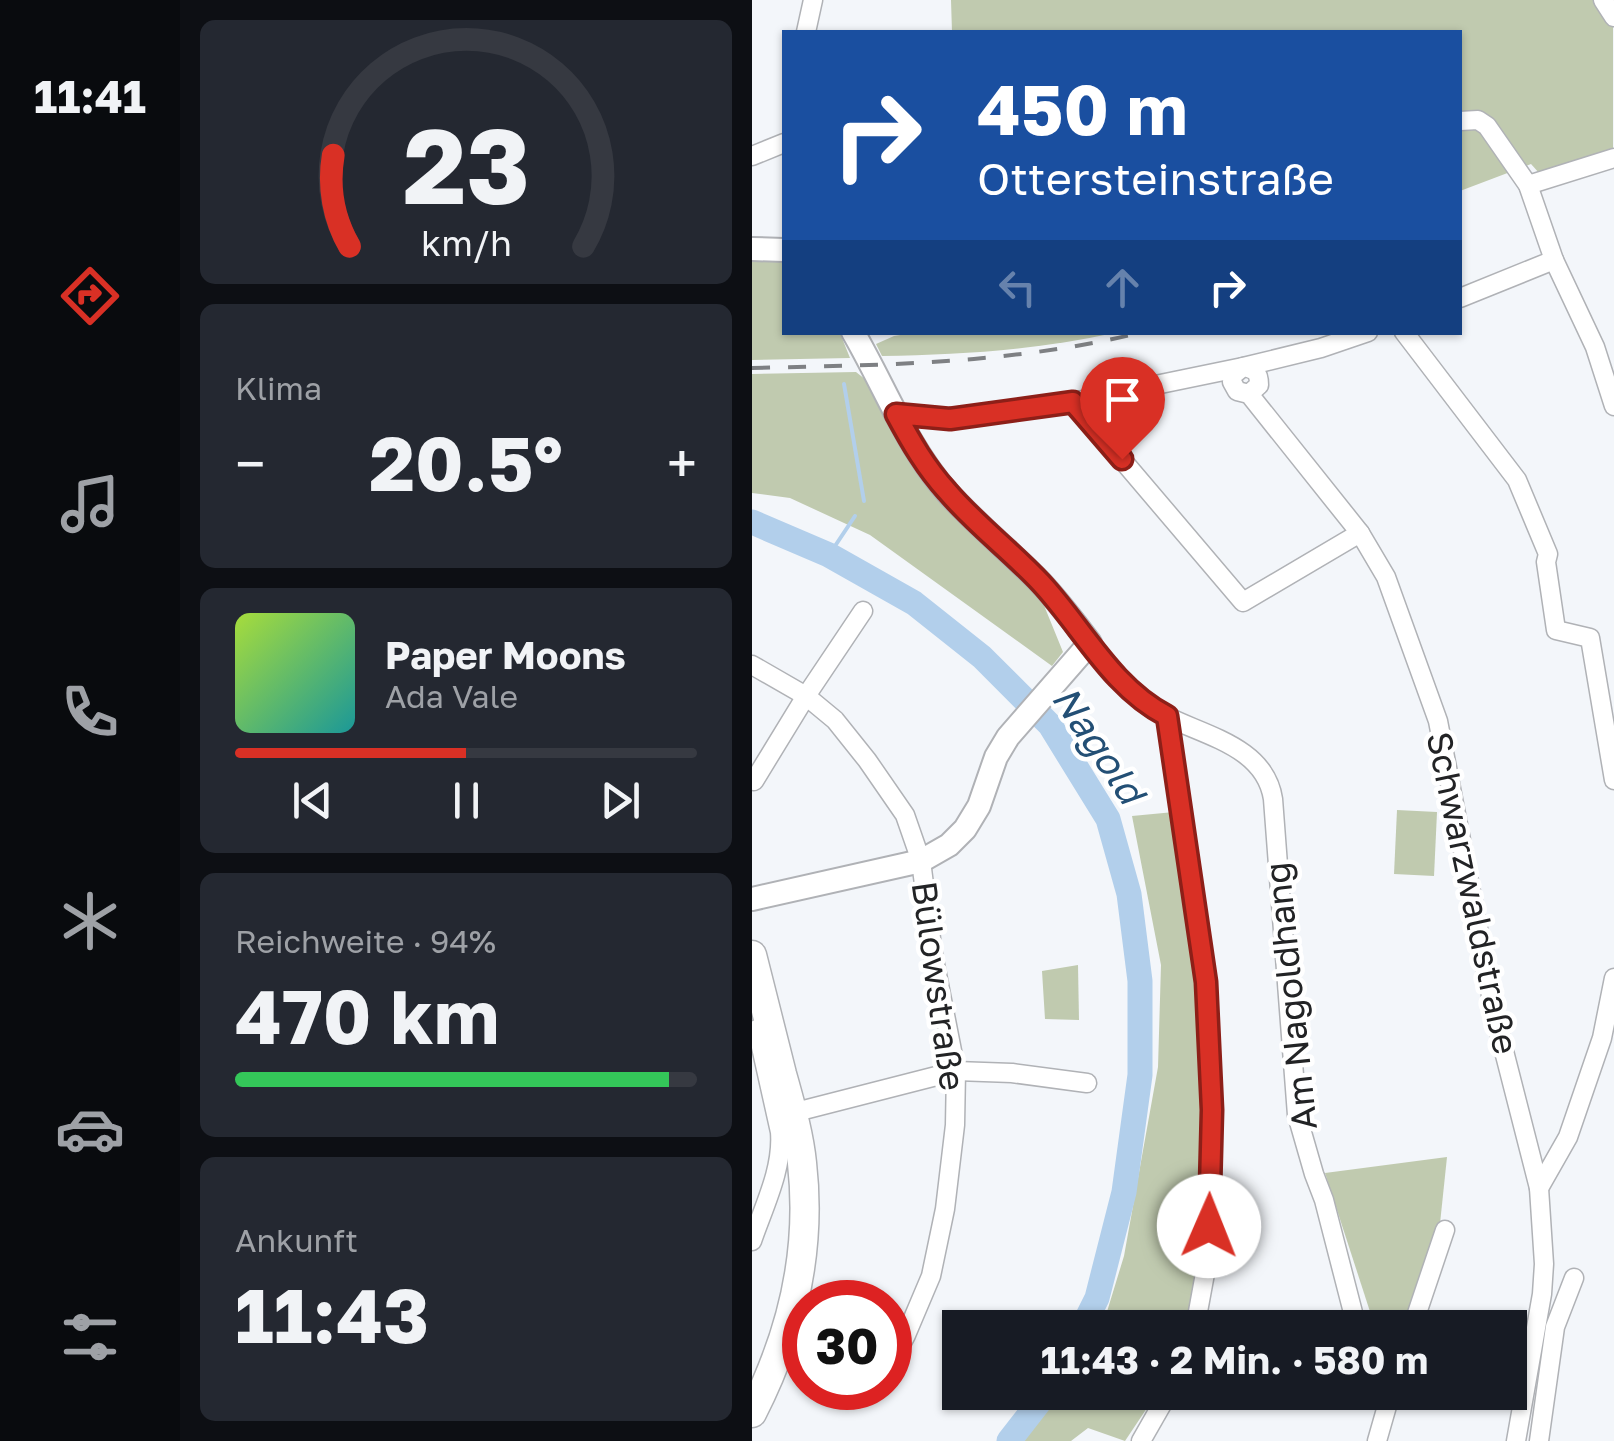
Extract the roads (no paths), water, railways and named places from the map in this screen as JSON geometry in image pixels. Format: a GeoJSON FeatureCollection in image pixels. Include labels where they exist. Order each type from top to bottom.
{"type":"FeatureCollection","features":[{"type":"Feature","properties":{"kind":"main road"},"geometry":{"type":"LineString","coordinates":[[753,970],[802,1165],[805,1216],[799,1280]]}},
{"type":"Feature","properties":{"kind":"main road"},"geometry":{"type":"LineString","coordinates":[[752,1413],[782,1364]]}},
{"type":"Feature","properties":{"kind":"street"},"geometry":{"type":"LineString","coordinates":[[806,30],[814,0]]}},
{"type":"Feature","properties":{"kind":"street"},"geometry":{"type":"LineString","coordinates":[[1603,0],[1614,17]]}},
{"type":"Feature","properties":{"kind":"street"},"geometry":{"type":"LineString","coordinates":[[1462,121],[1478,120],[1487,126],[1528,185],[1554,260],[1595,347],[1614,406]]}},
{"type":"Feature","properties":{"kind":"street"},"geometry":{"type":"LineString","coordinates":[[752,156],[782,144]]}},
{"type":"Feature","properties":{"kind":"street"},"geometry":{"type":"LineString","coordinates":[[1528,185],[1614,158]]}},
{"type":"Feature","properties":{"kind":"street"},"geometry":{"type":"LineString","coordinates":[[752,249],[782,250]]}},
{"type":"Feature","properties":{"kind":"street"},"geometry":{"type":"LineString","coordinates":[[1462,297],[1554,260]]}},
{"type":"Feature","properties":{"kind":"street"},"geometry":{"type":"LineString","coordinates":[[752,899],[921,862],[949,846],[979,806],[996,757],[1008,737],[1090,643],[1040,582],[948,493],[925,464],[855,335]]}},
{"type":"Feature","properties":{"kind":"street"},"geometry":{"type":"LineString","coordinates":[[896,414],[950,419],[1073,402],[1242,367],[1359,335]]}},
{"type":"Feature","properties":{"kind":"street"},"geometry":{"type":"LineString","coordinates":[[1406,335],[1517,480],[1548,554],[1556,630],[1590,638],[1614,780]]}},
{"type":"Feature","properties":{"kind":"street","name":"Schwarzwaldstraße"},"geometry":{"type":"LineString","coordinates":[[1242,367],[1232,382],[1237,391],[1249,394],[1360,533],[1386,578],[1438,722],[1495,1016],[1539,1188],[1542,1294],[1516,1441]]}},
{"type":"Feature","properties":{"kind":"street"},"geometry":{"type":"LineString","coordinates":[[1073,402],[1243,602],[1360,533]]}},
{"type":"Feature","properties":{"kind":"street"},"geometry":{"type":"LineString","coordinates":[[753,781],[863,611]]}},
{"type":"Feature","properties":{"kind":"street","name":"Am Nagoldhang"},"geometry":{"type":"LineString","coordinates":[[1090,643],[1121,681],[1151,708],[1240,751],[1259,767],[1271,788],[1297,1115],[1352,1310]]}},
{"type":"Feature","properties":{"kind":"street","name":"Bülowstraße"},"geometry":{"type":"LineString","coordinates":[[752,665],[806,696],[835,720],[905,815],[921,862],[933,954],[956,1071],[955,1124],[946,1208],[930,1276],[912,1320]]}},
{"type":"Feature","properties":{"kind":"street"},"geometry":{"type":"LineString","coordinates":[[1167,716],[1206,982],[1212,1072],[1208,1240],[1199,1310]]}},
{"type":"Feature","properties":{"kind":"street"},"geometry":{"type":"LineString","coordinates":[[1539,1188],[1568,1137],[1602,1038],[1614,978]]}},
{"type":"Feature","properties":{"kind":"street"},"geometry":{"type":"LineString","coordinates":[[752,1241],[782,1149],[754,1016]]}},
{"type":"Feature","properties":{"kind":"street"},"geometry":{"type":"LineString","coordinates":[[792,1114],[956,1071],[1012,1073],[1087,1083]]}},
{"type":"Feature","properties":{"kind":"street"},"geometry":{"type":"LineString","coordinates":[[1418,1310],[1445,1230]]}},
{"type":"Feature","properties":{"kind":"street"},"geometry":{"type":"LineString","coordinates":[[1539,1441],[1555,1326],[1574,1278]]}},
{"type":"Feature","properties":{"kind":"street"},"geometry":{"type":"LineString","coordinates":[[1141,1441],[1158,1410]]}},
{"type":"Feature","properties":{"kind":"street"},"geometry":{"type":"LineString","coordinates":[[1377,1410],[1379,1435]]}},
{"type":"Feature","properties":{"kind":"street"},"geometry":{"type":"LineString","coordinates":[[1379,1435],[1386,1410]]}},
{"type":"Feature","properties":{"kind":"waterway"},"geometry":{"type":"LineString","coordinates":[[844,384],[864,501]]}},
{"type":"Feature","properties":{"kind":"waterway"},"geometry":{"type":"LineString","coordinates":[[829,555],[855,516]]}},
{"type":"Feature","properties":{"kind":"waterway","name":"Nagold"},"geometry":{"type":"LineString","coordinates":[[752,522],[829,555],[914,603],[982,657],[1050,725],[1108,819],[1129,894],[1140,981],[1140,1075],[1124,1192],[1091,1310]]}},
{"type":"Feature","properties":{"kind":"waterway","name":"Nagold"},"geometry":{"type":"LineString","coordinates":[[1009,1441],[1033,1410]]}},
{"type":"Feature","properties":{"kind":"railway"},"geometry":{"type":"LineString","coordinates":[[752,368],[997,357],[1130,335]]}}]}
